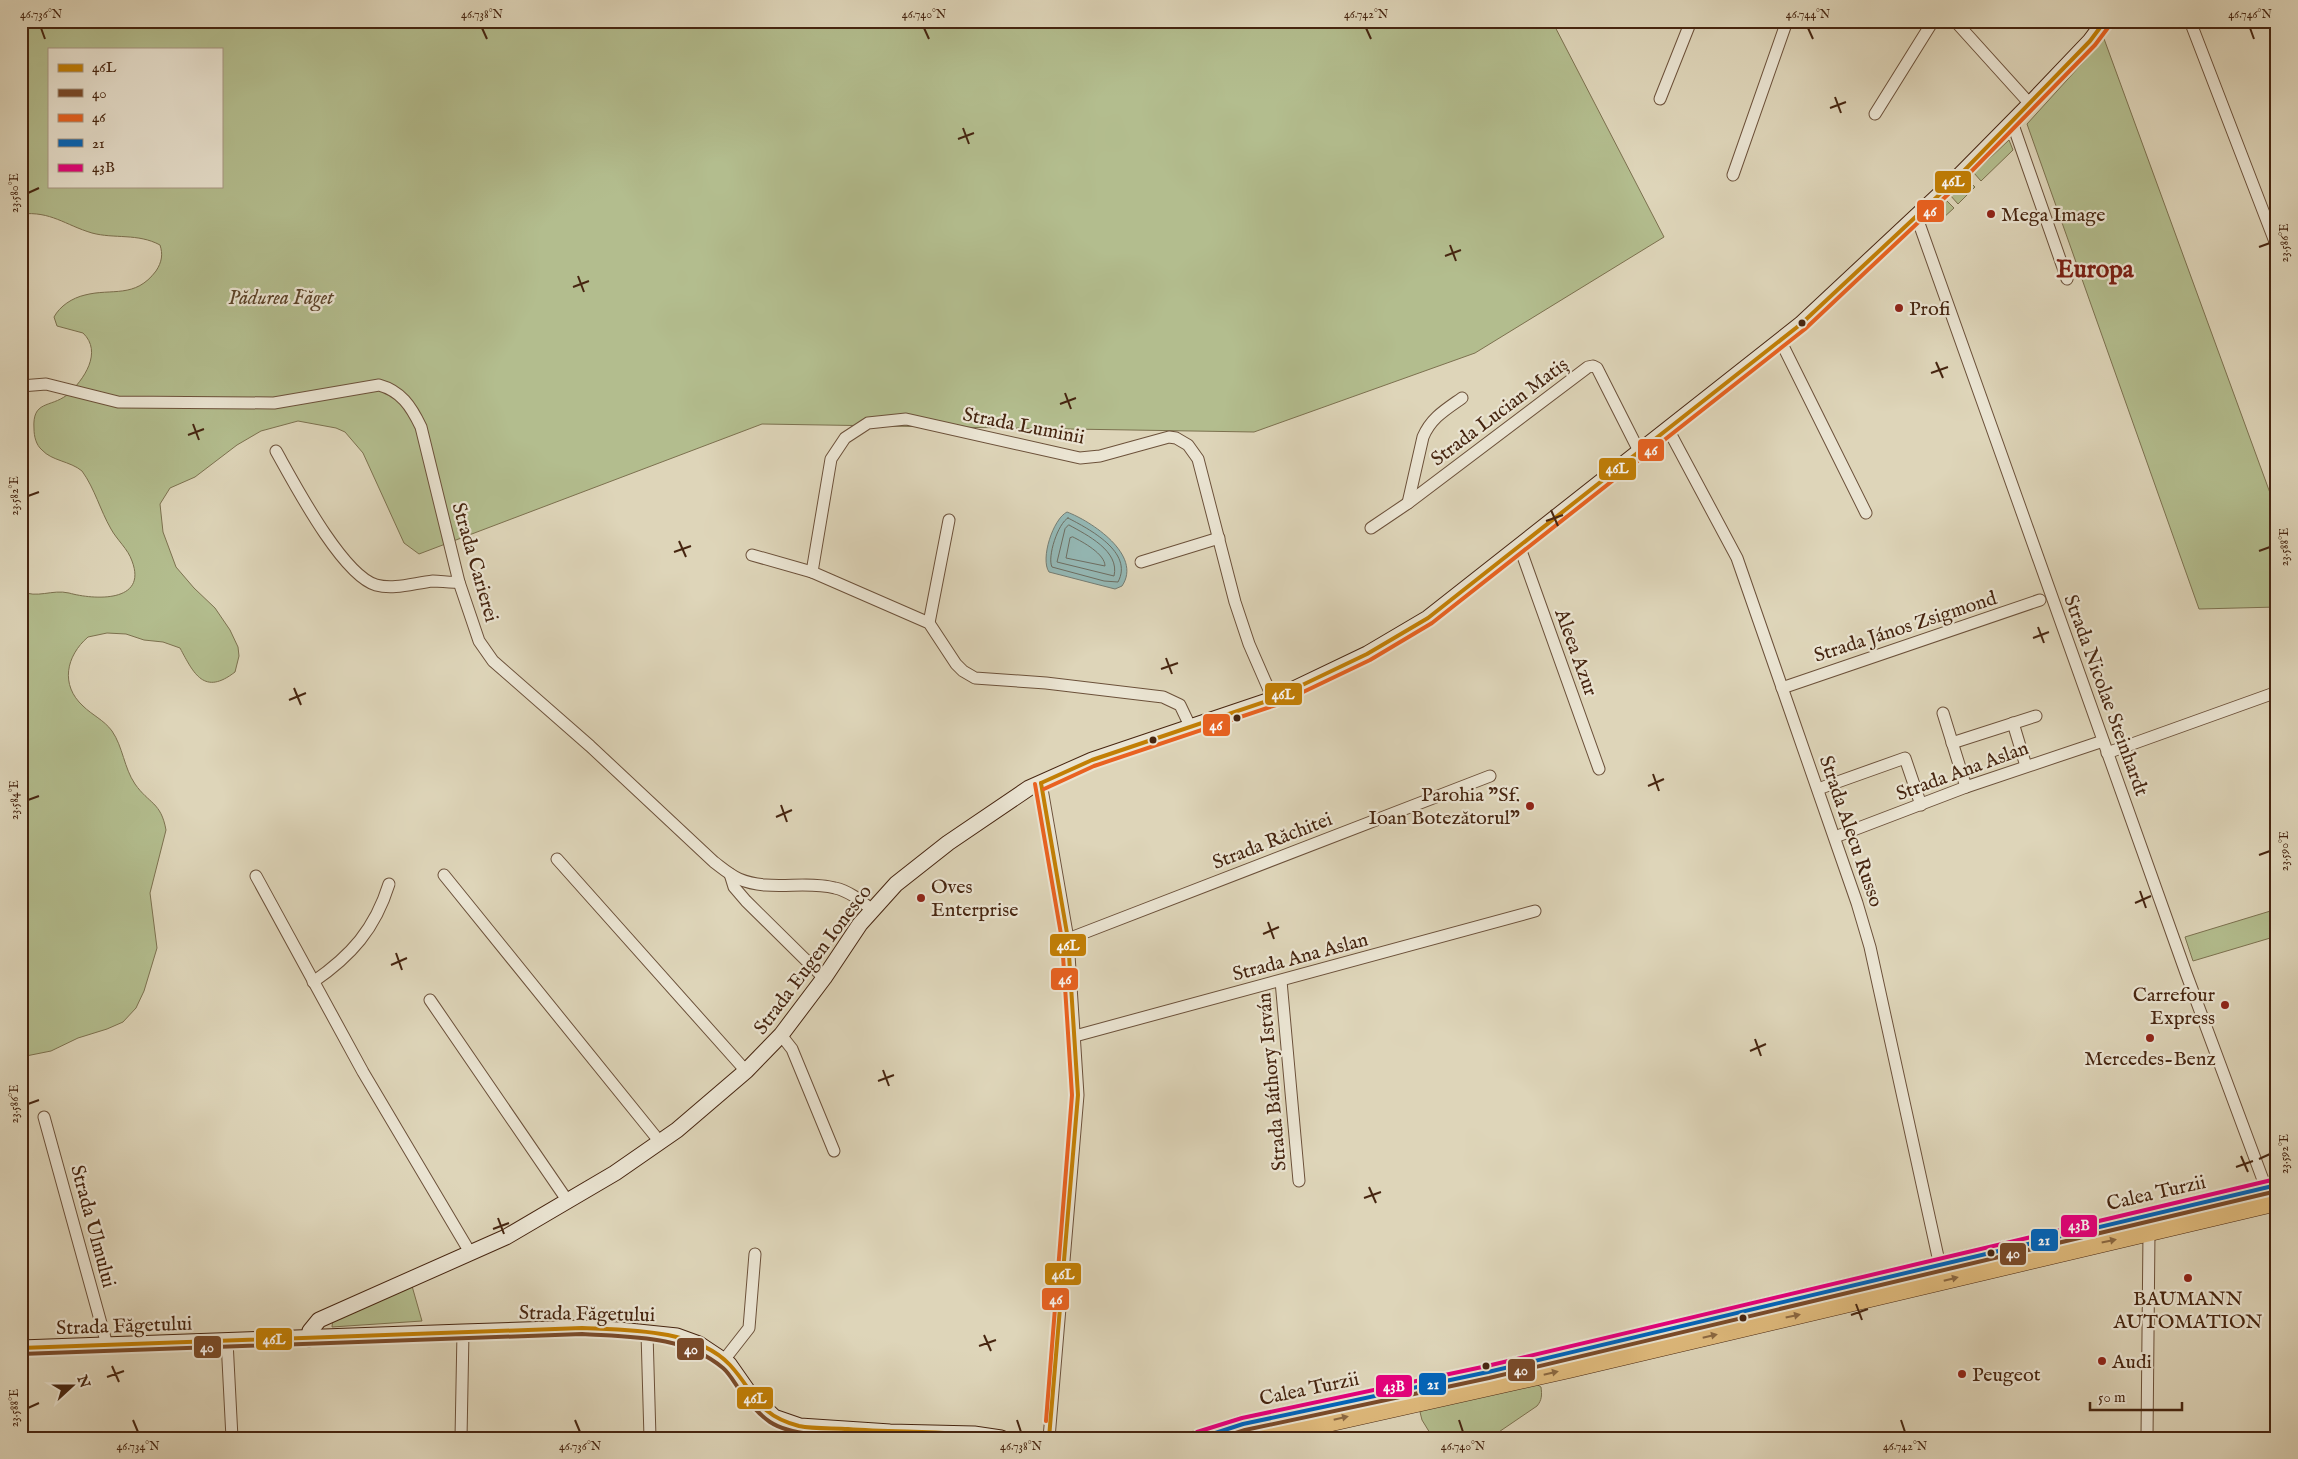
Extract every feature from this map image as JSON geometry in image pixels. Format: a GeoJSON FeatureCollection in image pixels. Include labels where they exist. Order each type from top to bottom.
{"type":"FeatureCollection","features":[{"type":"Feature","properties":{"kind":"main road","name":"Calea Turzii"},"geometry":{"type":"LineString","coordinates":[[1199,1438],[1243,1424],[1498,1370],[2271,1186]]}},
{"type":"Feature","properties":{"kind":"main road","name":"Calea Turzii"},"geometry":{"type":"LineString","coordinates":[[1260,1438],[1554,1372],[2277,1202]]}},
{"type":"Feature","properties":{"kind":"street"},"geometry":{"type":"LineString","coordinates":[[1660,99],[1691,21]]}},
{"type":"Feature","properties":{"kind":"street"},"geometry":{"type":"LineString","coordinates":[[1733,175],[1787,21]]}},
{"type":"Feature","properties":{"kind":"street"},"geometry":{"type":"LineString","coordinates":[[1875,114],[1933,21]]}},
{"type":"Feature","properties":{"kind":"street"},"geometry":{"type":"LineString","coordinates":[[1955,21],[2030,104]]}},
{"type":"Feature","properties":{"kind":"street","name":"Strada Eugen Ionesco"},"geometry":{"type":"LineString","coordinates":[[309,1339],[310,1331],[319,1320],[506,1237],[565,1198],[615,1173],[660,1142],[746,1071],[782,1035],[872,909],[896,884],[926,859],[1000,807],[1041,782],[1092,760],[1273,699],[1367,654],[1428,618],[1640,453],[1820,306],[2030,104],[2090,41],[2105,21]]}},
{"type":"Feature","properties":{"kind":"street"},"geometry":{"type":"LineString","coordinates":[[2190,21],[2274,228],[2277,247]]}},
{"type":"Feature","properties":{"kind":"street"},"geometry":{"type":"LineString","coordinates":[[2012,122],[2067,279]]}},
{"type":"Feature","properties":{"kind":"street","name":"Strada Nicolae Steinhardt"},"geometry":{"type":"LineString","coordinates":[[1916,215],[2107,753],[2271,1186]]}},
{"type":"Feature","properties":{"kind":"street"},"geometry":{"type":"LineString","coordinates":[[1780,340],[1866,513]]}},
{"type":"Feature","properties":{"kind":"street","name":"Strada Lucian Matiș"},"geometry":{"type":"LineString","coordinates":[[1371,528],[1408,504],[1575,376],[1593,366],[1597,368],[1640,453]]}},
{"type":"Feature","properties":{"kind":"street","name":"Strada Carierei"},"geometry":{"type":"LineString","coordinates":[[21,386],[46,384],[118,402],[157,403],[274,403],[378,385],[390,388],[402,396],[414,411],[420,427],[460,582],[479,641],[493,661],[590,746],[714,862],[730,874],[739,879],[766,885],[835,888],[847,892],[872,909]]}},
{"type":"Feature","properties":{"kind":"street"},"geometry":{"type":"LineString","coordinates":[[1408,504],[1423,437],[1427,428],[1437,415],[1462,398]]}},
{"type":"Feature","properties":{"kind":"street","name":"Strada Luminii"},"geometry":{"type":"LineString","coordinates":[[812,572],[834,453],[845,438],[861,426],[897,418],[1080,458],[1112,453],[1158,439],[1176,438],[1188,445],[1198,459],[1249,644],[1273,699]]}},
{"type":"Feature","properties":{"kind":"street","name":"Strada Alecu Russo"},"geometry":{"type":"LineString","coordinates":[[1668,429],[1737,558],[1835,837],[1870,947],[1940,1266]]}},
{"type":"Feature","properties":{"kind":"street"},"geometry":{"type":"LineString","coordinates":[[276,452],[306,503],[351,569],[362,579],[383,586],[460,582]]}},
{"type":"Feature","properties":{"kind":"street"},"geometry":{"type":"LineString","coordinates":[[929,623],[949,520]]}},
{"type":"Feature","properties":{"kind":"street"},"geometry":{"type":"LineString","coordinates":[[1141,562],[1219,538]]}},
{"type":"Feature","properties":{"kind":"street","name":"Aleea Azur"},"geometry":{"type":"LineString","coordinates":[[1520,548],[1599,769]]}},
{"type":"Feature","properties":{"kind":"street"},"geometry":{"type":"LineString","coordinates":[[752,555],[812,572],[929,623],[956,664],[975,678],[1046,683],[1163,697],[1180,704],[1190,726]]}},
{"type":"Feature","properties":{"kind":"street","name":"Strada János Zsigmond"},"geometry":{"type":"LineString","coordinates":[[1782,688],[2040,600]]}},
{"type":"Feature","properties":{"kind":"street"},"geometry":{"type":"LineString","coordinates":[[2107,753],[2277,692]]}},
{"type":"Feature","properties":{"kind":"street"},"geometry":{"type":"LineString","coordinates":[[1943,713],[1966,787]]}},
{"type":"Feature","properties":{"kind":"street"},"geometry":{"type":"LineString","coordinates":[[1952,743],[2036,716]]}},
{"type":"Feature","properties":{"kind":"street"},"geometry":{"type":"LineString","coordinates":[[2013,723],[2026,766]]}},
{"type":"Feature","properties":{"kind":"street","name":"Strada Ana Aslan"},"geometry":{"type":"LineString","coordinates":[[1835,837],[1966,787],[2103,741]]}},
{"type":"Feature","properties":{"kind":"street"},"geometry":{"type":"LineString","coordinates":[[1818,789],[1905,758],[1921,805]]}},
{"type":"Feature","properties":{"kind":"street","name":"Strada Răchitei"},"geometry":{"type":"LineString","coordinates":[[1068,939],[1490,776]]}},
{"type":"Feature","properties":{"kind":"street"},"geometry":{"type":"LineString","coordinates":[[1041,782],[1068,939],[1078,1095],[1049,1438]]}},
{"type":"Feature","properties":{"kind":"street"},"geometry":{"type":"LineString","coordinates":[[557,859],[746,1071]]}},
{"type":"Feature","properties":{"kind":"street"},"geometry":{"type":"LineString","coordinates":[[730,874],[734,887],[746,901],[824,978]]}},
{"type":"Feature","properties":{"kind":"street"},"geometry":{"type":"LineString","coordinates":[[444,875],[660,1142]]}},
{"type":"Feature","properties":{"kind":"street"},"geometry":{"type":"LineString","coordinates":[[256,876],[313,982],[471,1254]]}},
{"type":"Feature","properties":{"kind":"street"},"geometry":{"type":"LineString","coordinates":[[313,982],[340,963],[374,924],[389,884]]}},
{"type":"Feature","properties":{"kind":"street","name":"Strada Ana Aslan"},"geometry":{"type":"LineString","coordinates":[[1075,1036],[1535,911]]}},
{"type":"Feature","properties":{"kind":"street","name":"Strada Báthory István"},"geometry":{"type":"LineString","coordinates":[[1281,981],[1299,1181]]}},
{"type":"Feature","properties":{"kind":"street"},"geometry":{"type":"LineString","coordinates":[[430,1000],[565,1198]]}},
{"type":"Feature","properties":{"kind":"street"},"geometry":{"type":"LineString","coordinates":[[782,1035],[792,1049],[834,1151]]}},
{"type":"Feature","properties":{"kind":"street"},"geometry":{"type":"LineString","coordinates":[[484,1065],[555,1174],[565,1198]]}},
{"type":"Feature","properties":{"kind":"street","name":"Strada Ulmului"},"geometry":{"type":"LineString","coordinates":[[44,1117],[107,1345]]}},
{"type":"Feature","properties":{"kind":"street"},"geometry":{"type":"LineString","coordinates":[[2146,1438],[2149,1232]]}},
{"type":"Feature","properties":{"kind":"street"},"geometry":{"type":"LineString","coordinates":[[724,1360],[749,1328],[755,1254]]}},
{"type":"Feature","properties":{"kind":"street","name":"Strada Făgetului"},"geometry":{"type":"LineString","coordinates":[[21,1348],[582,1328],[647,1332],[688,1338],[715,1352],[724,1360],[763,1408],[774,1417],[800,1426],[881,1432],[974,1434],[1001,1438]]}},
{"type":"Feature","properties":{"kind":"street"},"geometry":{"type":"LineString","coordinates":[[461,1438],[463,1332]]}},
{"type":"Feature","properties":{"kind":"street"},"geometry":{"type":"LineString","coordinates":[[647,1332],[650,1438]]}},
{"type":"Feature","properties":{"kind":"street"},"geometry":{"type":"LineString","coordinates":[[228,1341],[232,1438]]}},
{"type":"Feature","properties":{"kind":"green space","name":"Pădurea Făget"},"geometry":{"type":"Polygon","coordinates":[[[21,21],[1552,21],[1664,237],[1475,353],[1254,432],[762,424],[419,554],[404,543],[363,453],[345,432],[336,428],[298,421],[261,431],[237,445],[195,477],[170,488],[160,504],[163,532],[176,567],[215,608],[230,630],[238,647],[239,656],[235,672],[224,679],[208,682],[201,679],[195,673],[180,648],[163,642],[144,640],[126,634],[107,633],[88,637],[75,653],[71,662],[69,680],[76,698],[112,731],[119,744],[131,778],[140,791],[158,808],[164,821],[166,830],[150,893],[157,948],[144,991],[136,1008],[123,1022],[78,1038],[51,1051],[21,1057],[21,591],[33,594],[63,592],[104,597],[126,591],[132,585],[135,575],[132,561],[111,529],[87,478],[82,471],[51,457],[40,448],[35,437],[34,420],[39,409],[67,395],[79,382],[89,366],[91,349],[89,341],[83,333],[57,326],[54,317],[60,309],[71,300],[80,296],[123,291],[140,286],[156,271],[162,255],[160,245],[152,241],[100,235],[82,230],[58,219],[21,214],[21,21]]]}},
{"type":"Feature","properties":{"kind":"green space"},"geometry":{"type":"Polygon","coordinates":[[[2103,36],[2277,512],[2277,607],[2199,609],[2027,124],[2087,58],[2103,36]]]}},
{"type":"Feature","properties":{"kind":"green space"},"geometry":{"type":"Polygon","coordinates":[[[2009,140],[2013,150],[1981,181],[1974,173],[2009,140]]]}},
{"type":"Feature","properties":{"kind":"green space"},"geometry":{"type":"Polygon","coordinates":[[[1967,179],[1975,187],[1958,204],[1950,195],[1967,179]]]}},
{"type":"Feature","properties":{"kind":"green space"},"geometry":{"type":"Polygon","coordinates":[[[1945,199],[1954,208],[1942,219],[1933,211],[1945,199]]]}},
{"type":"Feature","properties":{"kind":"green space"},"geometry":{"type":"Polygon","coordinates":[[[2277,909],[2277,936],[2193,961],[2185,937],[2277,909]]]}},
{"type":"Feature","properties":{"kind":"green space"},"geometry":{"type":"Polygon","coordinates":[[[412,1286],[422,1321],[332,1327],[333,1317],[412,1286]]]}},
{"type":"Feature","properties":{"kind":"green space"},"geometry":{"type":"Polygon","coordinates":[[[1536,1384],[1541,1387],[1541,1399],[1537,1406],[1490,1438],[1433,1438],[1422,1420],[1420,1412],[1424,1409],[1536,1384]]]}},
{"type":"Feature","properties":{"kind":"water"},"geometry":{"type":"Polygon","coordinates":[[[1067,512],[1077,516],[1100,531],[1120,551],[1126,563],[1127,574],[1122,586],[1115,589],[1049,572],[1046,558],[1049,540],[1057,522],[1067,512]]]}},
{"type":"Feature","properties":{"kind":"transit line","name":"46L"},"geometry":{"type":"LineString","coordinates":[[1041,783],[1092,760],[1273,699],[1367,654],[1428,618],[1801,324],[1954,181],[2090,41],[2105,21]]}},
{"type":"Feature","properties":{"kind":"transit line","name":"46"},"geometry":{"type":"LineString","coordinates":[[1044,789],[1094,766],[1276,705],[1370,660],[1432,623],[1805,329],[1958,185],[2095,45],[2110,25]]}},
{"type":"Feature","properties":{"kind":"transit line","name":"46L"},"geometry":{"type":"LineString","coordinates":[[1041,783],[1068,939],[1078,1095],[1049,1438]]}},
{"type":"Feature","properties":{"kind":"transit line","name":"46"},"geometry":{"type":"LineString","coordinates":[[1035,784],[1062,940],[1072,1095],[1046,1421]]}},
{"type":"Feature","properties":{"kind":"transit line","name":"43B"},"geometry":{"type":"LineString","coordinates":[[1197,1432],[1242,1418],[1487,1366],[2276,1179]]}},
{"type":"Feature","properties":{"kind":"transit line","name":"21"},"geometry":{"type":"LineString","coordinates":[[1200,1438],[1243,1424],[1488,1372],[2277,1185]]}},
{"type":"Feature","properties":{"kind":"transit line","name":"40"},"geometry":{"type":"LineString","coordinates":[[1220,1438],[1245,1430],[1489,1378],[2277,1191]]}},
{"type":"Feature","properties":{"kind":"transit line","name":"46L"},"geometry":{"type":"LineString","coordinates":[[21,1348],[582,1328],[640,1331],[680,1338],[699,1344],[716,1353],[730,1365],[765,1409],[774,1416],[799,1426],[980,1435],[999,1438]]}},
{"type":"Feature","properties":{"kind":"transit line","name":"40"},"geometry":{"type":"LineString","coordinates":[[21,1354],[582,1334],[638,1337],[674,1344],[708,1357],[725,1370],[761,1415],[781,1427],[824,1436],[882,1438]]}},
{"type":"Feature","properties":{"kind":"place","name":"Mega Image"},"geometry":{"type":"Point","coordinates":[1991,214]}},
{"type":"Feature","properties":{"kind":"place","name":"Profi"},"geometry":{"type":"Point","coordinates":[1899,308]}},
{"type":"Feature","properties":{"kind":"place","name":"Parohia \"Sf. Ioan Botezătorul\""},"geometry":{"type":"Point","coordinates":[1530,806]}},
{"type":"Feature","properties":{"kind":"place","name":"Oves Enterprise"},"geometry":{"type":"Point","coordinates":[921,898]}},
{"type":"Feature","properties":{"kind":"place","name":"Carrefour Express"},"geometry":{"type":"Point","coordinates":[2225,1005]}},
{"type":"Feature","properties":{"kind":"place","name":"Mercedes-Benz"},"geometry":{"type":"Point","coordinates":[2150,1038]}},
{"type":"Feature","properties":{"kind":"place","name":"BAUMANN AUTOMATION"},"geometry":{"type":"Point","coordinates":[2188,1278]}},
{"type":"Feature","properties":{"kind":"place","name":"Audi"},"geometry":{"type":"Point","coordinates":[2102,1361]}},
{"type":"Feature","properties":{"kind":"place","name":"Peugeot"},"geometry":{"type":"Point","coordinates":[1962,1374]}},
{"type":"Feature","properties":{"kind":"district","name":"Europa"},"geometry":{"type":"Point","coordinates":[2095,268]}}]}
